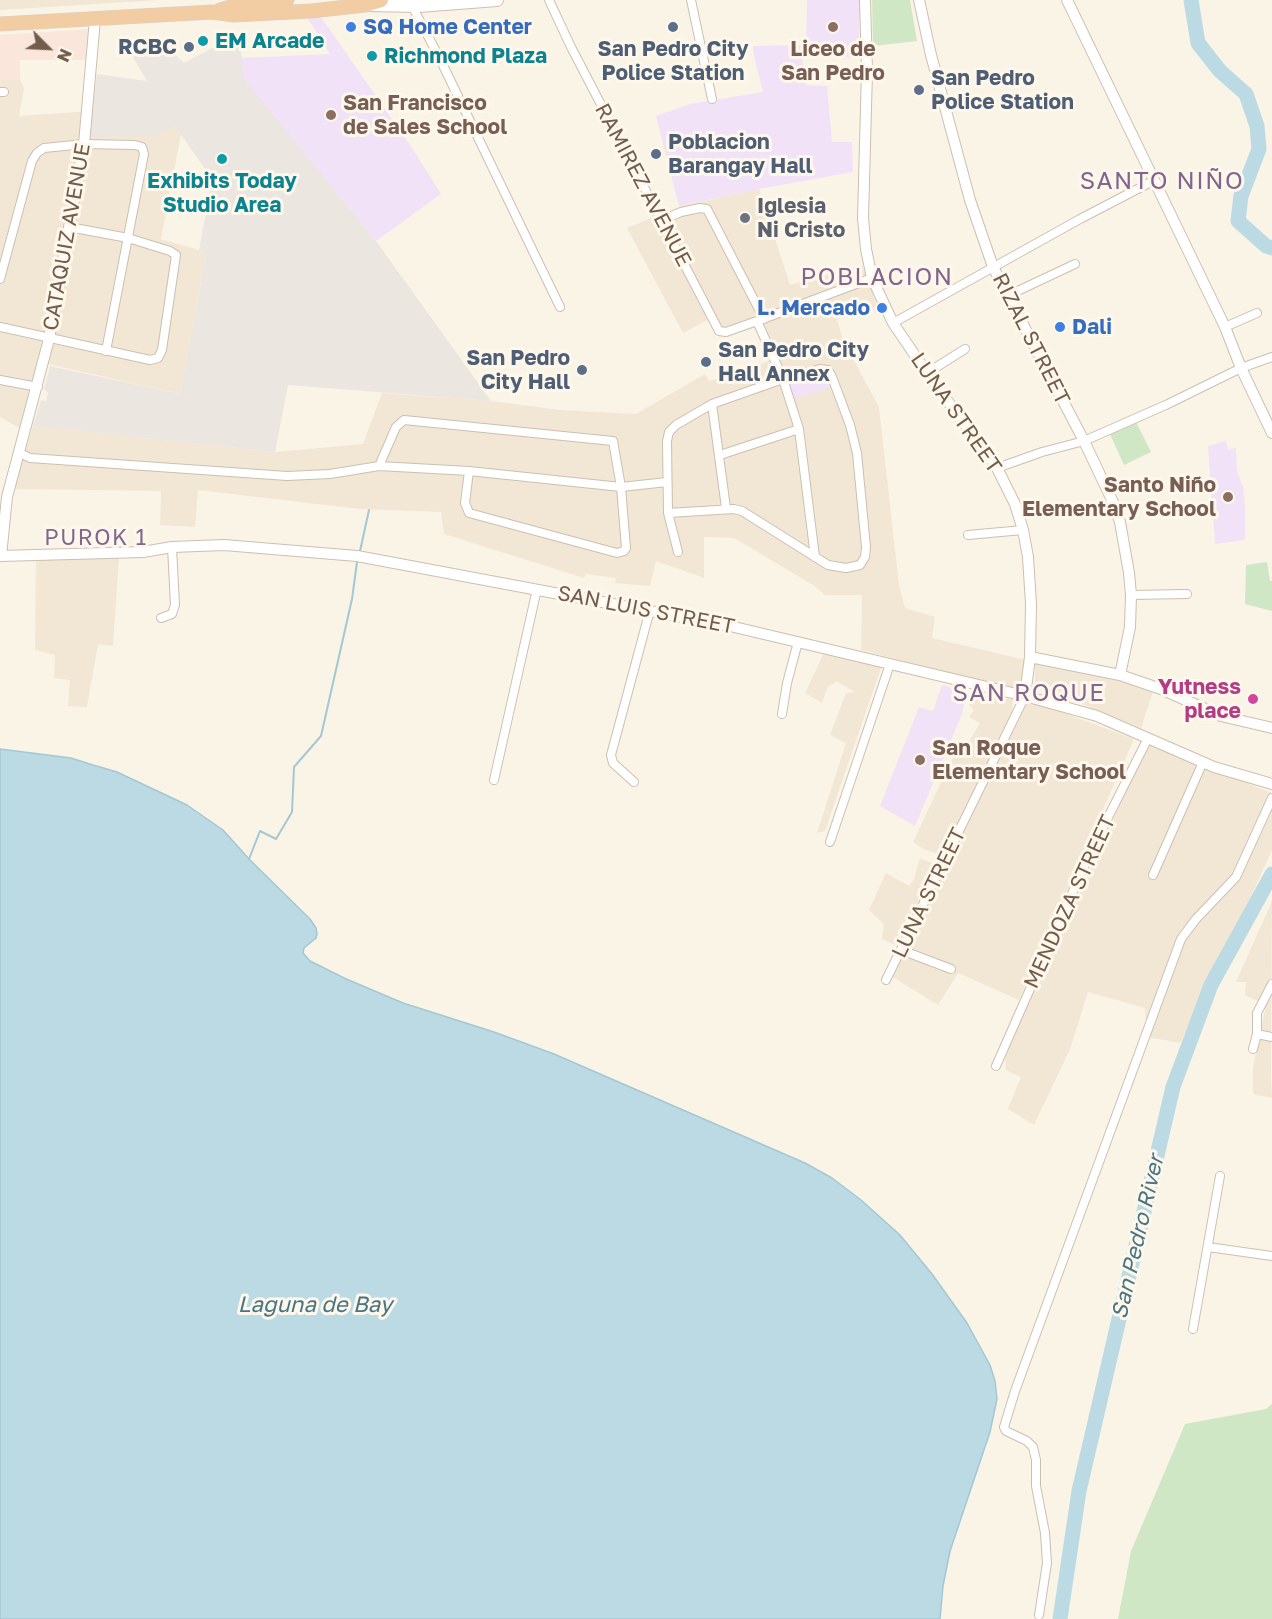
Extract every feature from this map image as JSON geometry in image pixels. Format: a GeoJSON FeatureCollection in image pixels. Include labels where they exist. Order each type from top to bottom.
{"type":"FeatureCollection","features":[{"type":"Feature","properties":{"kind":"highway"},"geometry":{"type":"LineString","coordinates":[[0,24],[95,19],[287,0]]}},
{"type":"Feature","properties":{"kind":"highway"},"geometry":{"type":"LineString","coordinates":[[212,6],[234,15],[311,11],[365,5],[381,0]]}},
{"type":"Feature","properties":{"kind":"main road"},"geometry":{"type":"LineString","coordinates":[[365,5],[412,6],[497,0]]}},
{"type":"Feature","properties":{"kind":"street","name":"RAMIREZ AVENUE"},"geometry":{"type":"LineString","coordinates":[[549,0],[570,47],[719,331],[726,332],[760,320]]}},
{"type":"Feature","properties":{"kind":"street"},"geometry":{"type":"LineString","coordinates":[[691,0],[712,99]]}},
{"type":"Feature","properties":{"kind":"street","name":"LUNA STREET"},"geometry":{"type":"LineString","coordinates":[[865,0],[867,71],[864,218],[866,249],[872,278],[893,323],[997,468],[1015,504],[1028,557],[1031,603],[1030,657],[1024,696],[886,980]]}},
{"type":"Feature","properties":{"kind":"street","name":"RIZAL STREET"},"geometry":{"type":"LineString","coordinates":[[919,0],[931,55],[970,200],[993,267],[1084,441],[1120,522],[1131,595],[1130,627],[1120,675]]}},
{"type":"Feature","properties":{"kind":"street"},"geometry":{"type":"LineString","coordinates":[[1066,0],[1225,327],[1241,368],[1272,433]]}},
{"type":"Feature","properties":{"kind":"street"},"geometry":{"type":"LineString","coordinates":[[412,6],[560,307]]}},
{"type":"Feature","properties":{"kind":"street","name":"CATAQUIZ AVENUE"},"geometry":{"type":"LineString","coordinates":[[1,556],[7,497],[49,339],[84,144],[95,19]]}},
{"type":"Feature","properties":{"kind":"street"},"geometry":{"type":"LineString","coordinates":[[0,279],[34,157],[44,148],[84,144],[135,144],[142,147],[144,154],[105,351]]}},
{"type":"Feature","properties":{"kind":"street"},"geometry":{"type":"LineString","coordinates":[[893,323],[1155,180]]}},
{"type":"Feature","properties":{"kind":"street"},"geometry":{"type":"LineString","coordinates":[[662,220],[681,212],[707,209],[760,320],[799,429],[815,557]]}},
{"type":"Feature","properties":{"kind":"street"},"geometry":{"type":"LineString","coordinates":[[0,327],[150,360],[158,358],[162,350],[176,255],[128,238],[69,227]]}},
{"type":"Feature","properties":{"kind":"street"},"geometry":{"type":"LineString","coordinates":[[1007,296],[1075,264]]}},
{"type":"Feature","properties":{"kind":"street"},"geometry":{"type":"LineString","coordinates":[[760,320],[872,278]]}},
{"type":"Feature","properties":{"kind":"street"},"geometry":{"type":"LineString","coordinates":[[1225,327],[1257,313]]}},
{"type":"Feature","properties":{"kind":"street"},"geometry":{"type":"LineString","coordinates":[[927,373],[965,349]]}},
{"type":"Feature","properties":{"kind":"street"},"geometry":{"type":"LineString","coordinates":[[997,468],[1042,452],[1084,441],[1168,404],[1241,368],[1272,357]]}},
{"type":"Feature","properties":{"kind":"street"},"geometry":{"type":"LineString","coordinates":[[668,513],[726,508],[742,511],[828,565],[846,568],[860,565],[865,557],[866,547],[857,453],[850,425],[828,370],[820,369],[783,379],[712,404],[676,425],[669,432],[667,441],[668,513],[678,552]]}},
{"type":"Feature","properties":{"kind":"street"},"geometry":{"type":"LineString","coordinates":[[0,380],[38,387]]}},
{"type":"Feature","properties":{"kind":"street"},"geometry":{"type":"LineString","coordinates":[[712,404],[726,508]]}},
{"type":"Feature","properties":{"kind":"street"},"geometry":{"type":"LineString","coordinates":[[379,466],[396,427],[401,422],[409,420],[614,441],[627,544],[624,551],[617,553],[469,513],[465,503],[470,471]]}},
{"type":"Feature","properties":{"kind":"street"},"geometry":{"type":"LineString","coordinates":[[720,455],[799,429]]}},
{"type":"Feature","properties":{"kind":"street"},"geometry":{"type":"LineString","coordinates":[[20,453],[30,458],[287,476],[330,474],[379,466],[470,471],[621,487],[667,482]]}},
{"type":"Feature","properties":{"kind":"street"},"geometry":{"type":"LineString","coordinates":[[968,535],[1023,530]]}},
{"type":"Feature","properties":{"kind":"street","name":"SAN LUIS STREET"},"geometry":{"type":"LineString","coordinates":[[1,556],[143,552],[172,547],[224,545],[357,556],[650,610],[798,642],[1024,696],[1097,716],[1203,762],[1272,784]]}},
{"type":"Feature","properties":{"kind":"street"},"geometry":{"type":"LineString","coordinates":[[161,618],[172,614],[175,605],[172,547]]}},
{"type":"Feature","properties":{"kind":"street"},"geometry":{"type":"LineString","coordinates":[[494,780],[537,589]]}},
{"type":"Feature","properties":{"kind":"street"},"geometry":{"type":"LineString","coordinates":[[1131,595],[1187,594]]}},
{"type":"Feature","properties":{"kind":"street"},"geometry":{"type":"LineString","coordinates":[[634,782],[613,764],[611,755],[650,610]]}},
{"type":"Feature","properties":{"kind":"street"},"geometry":{"type":"LineString","coordinates":[[782,714],[786,683],[798,642]]}},
{"type":"Feature","properties":{"kind":"street"},"geometry":{"type":"LineString","coordinates":[[1030,657],[1120,675],[1161,689],[1221,716],[1272,728]]}},
{"type":"Feature","properties":{"kind":"street"},"geometry":{"type":"LineString","coordinates":[[830,842],[890,664]]}},
{"type":"Feature","properties":{"kind":"street","name":"MENDOZA STREET"},"geometry":{"type":"LineString","coordinates":[[996,1066],[1090,853],[1148,738]]}},
{"type":"Feature","properties":{"kind":"street"},"geometry":{"type":"LineString","coordinates":[[1153,875],[1203,762]]}},
{"type":"Feature","properties":{"kind":"street"},"geometry":{"type":"LineString","coordinates":[[1039,1615],[1047,1563],[1045,1533],[1036,1486],[1036,1460],[1033,1448],[1027,1441],[1006,1431],[1004,1427],[1018,1382],[1181,939],[1196,919],[1236,877],[1272,798]]}},
{"type":"Feature","properties":{"kind":"street"},"geometry":{"type":"LineString","coordinates":[[901,950],[951,969]]}},
{"type":"Feature","properties":{"kind":"street"},"geometry":{"type":"LineString","coordinates":[[1253,1049],[1257,1034],[1257,1013],[1272,984]]}},
{"type":"Feature","properties":{"kind":"street"},"geometry":{"type":"LineString","coordinates":[[1257,1034],[1272,1037]]}},
{"type":"Feature","properties":{"kind":"street"},"geometry":{"type":"LineString","coordinates":[[1193,1329],[1220,1176]]}},
{"type":"Feature","properties":{"kind":"street"},"geometry":{"type":"LineString","coordinates":[[1208,1247],[1272,1256]]}},
{"type":"Feature","properties":{"kind":"shaded area"},"geometry":{"type":"Polygon","coordinates":[[[0,0],[159,0],[0,10],[0,0]]]}},
{"type":"Feature","properties":{"kind":"shaded area","name":"Liceo de San Pedro"},"geometry":{"type":"Polygon","coordinates":[[[807,0],[860,0],[858,58],[806,54],[807,0]]]}},
{"type":"Feature","properties":{"kind":"shaded area","name":"San Francisco de Sales School"},"geometry":{"type":"Polygon","coordinates":[[[307,17],[321,17],[441,194],[376,241],[244,79],[241,58],[330,54],[307,17]]]}},
{"type":"Feature","properties":{"kind":"shaded area"},"geometry":{"type":"Polygon","coordinates":[[[90,29],[88,60],[20,60],[20,79],[0,80],[0,35],[90,29]]]}},
{"type":"Feature","properties":{"kind":"shaded area"},"geometry":{"type":"Polygon","coordinates":[[[800,45],[806,85],[827,86],[832,142],[852,142],[853,172],[679,206],[656,116],[690,104],[763,92],[753,46],[800,45]]]}},
{"type":"Feature","properties":{"kind":"shaded area"},"geometry":{"type":"Polygon","coordinates":[[[216,46],[240,47],[245,79],[376,241],[491,401],[288,385],[275,452],[33,426],[41,400],[46,401],[48,393],[44,389],[50,366],[180,394],[206,255],[199,250],[212,179],[175,126],[156,136],[90,137],[92,111],[97,74],[147,81],[128,49],[167,47],[184,63],[216,46]]]}},
{"type":"Feature","properties":{"kind":"shaded area"},"geometry":{"type":"Polygon","coordinates":[[[20,79],[24,88],[19,116],[92,111],[90,137],[175,126],[181,134],[161,239],[199,250],[206,255],[180,394],[39,362],[21,429],[0,417],[0,80],[20,79]]]}},
{"type":"Feature","properties":{"kind":"shaded area"},"geometry":{"type":"Polygon","coordinates":[[[759,189],[790,285],[862,265],[877,306],[837,319],[843,340],[879,407],[899,586],[905,608],[935,617],[932,638],[1026,660],[1021,691],[861,650],[862,595],[825,595],[813,585],[734,538],[704,537],[704,578],[656,561],[650,586],[615,583],[616,578],[586,574],[584,578],[444,534],[441,512],[360,509],[198,490],[195,527],[160,525],[161,491],[13,489],[33,426],[275,452],[363,444],[382,393],[491,401],[560,410],[636,414],[705,374],[709,381],[769,361],[754,328],[719,337],[709,319],[683,333],[627,228],[681,206],[759,189]]]}},
{"type":"Feature","properties":{"kind":"shaded area"},"geometry":{"type":"Polygon","coordinates":[[[824,371],[830,388],[793,399],[788,380],[824,371]]]}},
{"type":"Feature","properties":{"kind":"shaded area","name":"Santo Niño Elementary School"},"geometry":{"type":"Polygon","coordinates":[[[1226,441],[1228,450],[1236,448],[1237,471],[1243,487],[1245,506],[1245,540],[1215,544],[1208,446],[1226,441]]]}},
{"type":"Feature","properties":{"kind":"shaded area"},"geometry":{"type":"Polygon","coordinates":[[[119,557],[113,646],[98,644],[87,707],[68,706],[70,680],[54,678],[55,655],[35,650],[36,559],[119,557]]]}},
{"type":"Feature","properties":{"kind":"shaded area"},"geometry":{"type":"Polygon","coordinates":[[[824,653],[882,665],[825,831],[817,833],[846,743],[830,735],[846,693],[855,692],[836,681],[827,688],[822,703],[805,693],[824,653]]]}},
{"type":"Feature","properties":{"kind":"shaded area"},"geometry":{"type":"Polygon","coordinates":[[[1035,663],[1099,674],[1153,692],[1141,728],[1035,685],[1035,663]]]}},
{"type":"Feature","properties":{"kind":"shaded area","name":"San Roque Elementary School"},"geometry":{"type":"Polygon","coordinates":[[[942,685],[967,692],[962,714],[915,826],[880,806],[919,707],[933,711],[942,685]]]}},
{"type":"Feature","properties":{"kind":"shaded area"},"geometry":{"type":"Polygon","coordinates":[[[972,694],[1013,699],[1012,711],[942,855],[923,849],[913,842],[954,755],[963,752],[980,723],[969,717],[974,710],[969,705],[972,694]]]}},
{"type":"Feature","properties":{"kind":"shaded area"},"geometry":{"type":"Polygon","coordinates":[[[1029,700],[1134,739],[1019,1000],[958,973],[938,1005],[891,976],[1029,700]]]}},
{"type":"Feature","properties":{"kind":"shaded area"},"geometry":{"type":"Polygon","coordinates":[[[1148,744],[1272,793],[1272,850],[1236,930],[1180,1043],[1146,1037],[1145,1008],[1088,992],[1070,1049],[1034,1125],[1008,1109],[1021,1077],[1006,1070],[1005,1054],[1148,744]]]}},
{"type":"Feature","properties":{"kind":"shaded area"},"geometry":{"type":"Polygon","coordinates":[[[920,858],[937,865],[900,930],[895,945],[882,939],[884,924],[869,910],[886,873],[909,886],[914,879],[920,858]]]}},
{"type":"Feature","properties":{"kind":"shaded area"},"geometry":{"type":"Polygon","coordinates":[[[1272,901],[1272,1098],[1253,1094],[1253,1068],[1266,1005],[1245,995],[1246,982],[1236,982],[1272,901]]]}},
{"type":"Feature","properties":{"kind":"green space"},"geometry":{"type":"Polygon","coordinates":[[[872,0],[910,0],[917,41],[873,46],[872,0]]]}},
{"type":"Feature","properties":{"kind":"green space"},"geometry":{"type":"Polygon","coordinates":[[[1135,420],[1151,452],[1124,465],[1109,432],[1135,420]]]}},
{"type":"Feature","properties":{"kind":"green space"},"geometry":{"type":"Polygon","coordinates":[[[1267,562],[1270,581],[1272,581],[1272,611],[1245,604],[1246,565],[1267,562]]]}},
{"type":"Feature","properties":{"kind":"green space"},"geometry":{"type":"Polygon","coordinates":[[[1272,1404],[1272,1619],[1118,1619],[1131,1551],[1185,1424],[1266,1409],[1272,1404]]]}},
{"type":"Feature","properties":{"kind":"water","name":"Laguna de Bay"},"geometry":{"type":"Polygon","coordinates":[[[0,749],[71,758],[117,772],[187,805],[223,830],[310,919],[317,934],[316,938],[304,948],[303,953],[310,961],[403,1003],[554,1054],[805,1163],[832,1178],[900,1235],[932,1274],[967,1323],[990,1365],[997,1399],[990,1432],[950,1551],[943,1586],[940,1619],[0,1619],[0,749]]]}},
{"type":"Feature","properties":{"kind":"waterway","name":"San Pedro River"},"geometry":{"type":"LineString","coordinates":[[1191,0],[1198,43],[1220,71],[1246,94],[1257,126],[1259,149],[1241,196],[1238,221],[1266,246],[1272,248]]}},
{"type":"Feature","properties":{"kind":"waterway"},"geometry":{"type":"LineString","coordinates":[[360,551],[369,510]]}},
{"type":"Feature","properties":{"kind":"waterway"},"geometry":{"type":"LineString","coordinates":[[249,859],[260,831],[276,839],[292,812],[294,767],[321,736],[352,599],[357,562]]}},
{"type":"Feature","properties":{"kind":"waterway","name":"San Pedro River"},"geometry":{"type":"LineString","coordinates":[[1060,1619],[1079,1491],[1173,1087],[1211,985],[1272,874]]}},
{"type":"Feature","properties":{"kind":"place","name":"SQ Home Center"},"geometry":{"type":"Point","coordinates":[351,27]}},
{"type":"Feature","properties":{"kind":"place","name":"San Pedro City Police Station"},"geometry":{"type":"Point","coordinates":[673,27]}},
{"type":"Feature","properties":{"kind":"place","name":"Liceo de San Pedro"},"geometry":{"type":"Point","coordinates":[833,27]}},
{"type":"Feature","properties":{"kind":"place","name":"EM Arcade"},"geometry":{"type":"Point","coordinates":[203,41]}},
{"type":"Feature","properties":{"kind":"place","name":"RCBC"},"geometry":{"type":"Point","coordinates":[189,47]}},
{"type":"Feature","properties":{"kind":"place","name":"Richmond Plaza"},"geometry":{"type":"Point","coordinates":[372,56]}},
{"type":"Feature","properties":{"kind":"place","name":"San Pedro Police Station"},"geometry":{"type":"Point","coordinates":[919,90]}},
{"type":"Feature","properties":{"kind":"place","name":"San Francisco de Sales School"},"geometry":{"type":"Point","coordinates":[331,115]}},
{"type":"Feature","properties":{"kind":"place","name":"Poblacion Barangay Hall"},"geometry":{"type":"Point","coordinates":[656,154]}},
{"type":"Feature","properties":{"kind":"place","name":"Exhibits Today Studio Area"},"geometry":{"type":"Point","coordinates":[222,159]}},
{"type":"Feature","properties":{"kind":"place","name":"Iglesia Ni Cristo"},"geometry":{"type":"Point","coordinates":[745,218]}},
{"type":"Feature","properties":{"kind":"place","name":"L. Mercado"},"geometry":{"type":"Point","coordinates":[882,308]}},
{"type":"Feature","properties":{"kind":"place","name":"Dali"},"geometry":{"type":"Point","coordinates":[1060,327]}},
{"type":"Feature","properties":{"kind":"place","name":"San Pedro City Hall Annex"},"geometry":{"type":"Point","coordinates":[706,362]}},
{"type":"Feature","properties":{"kind":"place","name":"San Pedro City Hall"},"geometry":{"type":"Point","coordinates":[582,370]}},
{"type":"Feature","properties":{"kind":"place","name":"Santo Niño Elementary School"},"geometry":{"type":"Point","coordinates":[1228,497]}},
{"type":"Feature","properties":{"kind":"place","name":"Yutness place"},"geometry":{"type":"Point","coordinates":[1253,699]}},
{"type":"Feature","properties":{"kind":"place","name":"San Roque Elementary School"},"geometry":{"type":"Point","coordinates":[920,760]}},
{"type":"Feature","properties":{"kind":"district","name":"SANTO NIÑO"},"geometry":{"type":"Point","coordinates":[1162,181]}},
{"type":"Feature","properties":{"kind":"district","name":"POBLACION"},"geometry":{"type":"Point","coordinates":[877,277]}},
{"type":"Feature","properties":{"kind":"district","name":"PUROK 1"},"geometry":{"type":"Point","coordinates":[96,538]}},
{"type":"Feature","properties":{"kind":"district","name":"SAN ROQUE"},"geometry":{"type":"Point","coordinates":[1029,693]}}]}
